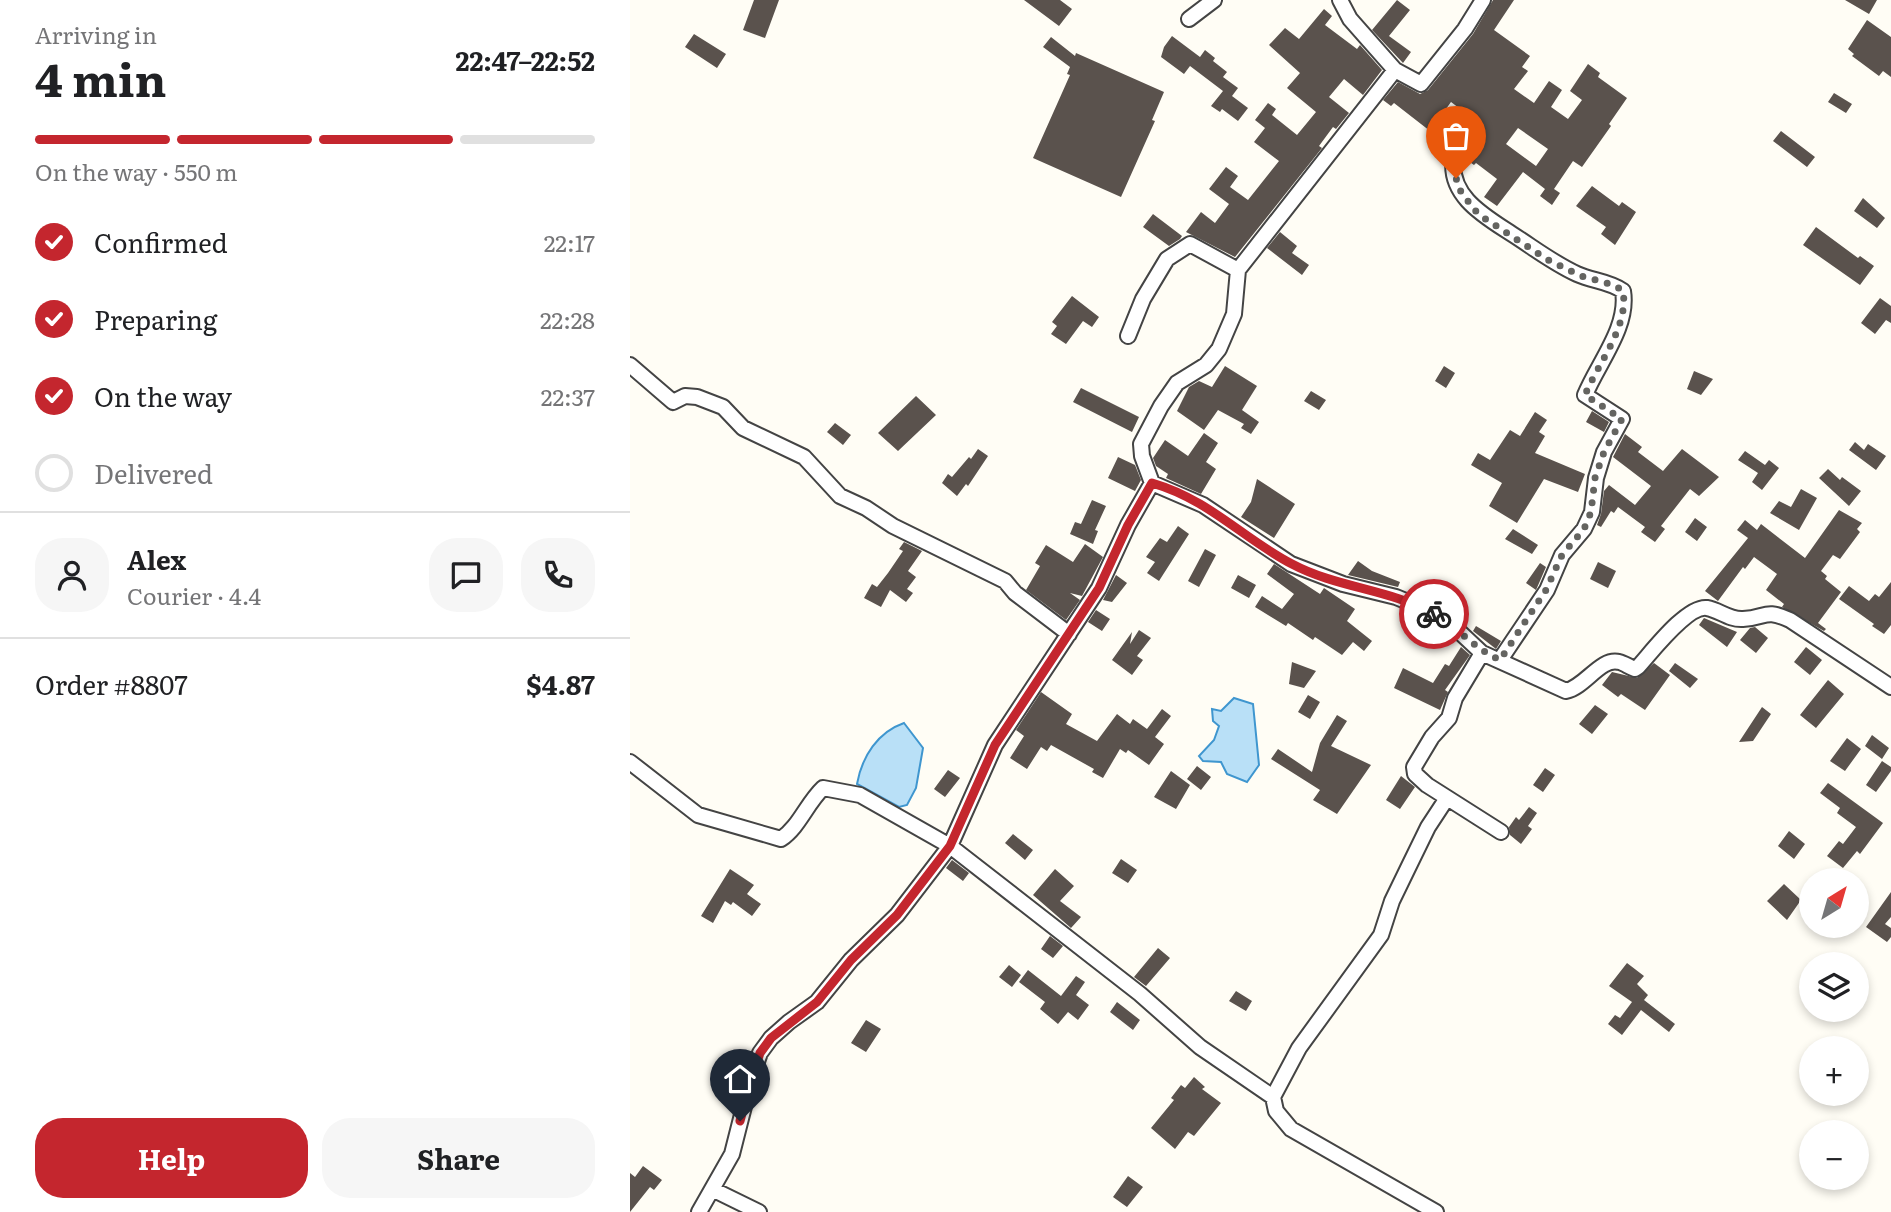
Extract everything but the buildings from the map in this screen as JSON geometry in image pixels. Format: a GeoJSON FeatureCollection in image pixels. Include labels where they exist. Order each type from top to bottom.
{"type":"FeatureCollection","features":[{"type":"Feature","properties":{"kind":"street"},"geometry":{"type":"LineString","coordinates":[[1189,19],[1214,0]]}},
{"type":"Feature","properties":{"kind":"street"},"geometry":{"type":"LineString","coordinates":[[1340,0],[1350,19],[1395,70],[1420,84],[1465,29],[1483,0]]}},
{"type":"Feature","properties":{"kind":"street"},"geometry":{"type":"LineString","coordinates":[[1152,483],[1142,456],[1141,444],[1177,383],[1206,365],[1219,349],[1234,314],[1238,270],[1395,70]]}},
{"type":"Feature","properties":{"kind":"street"},"geometry":{"type":"LineString","coordinates":[[1454,157],[1456,178],[1461,192],[1478,214],[1548,260],[1581,276],[1614,285],[1623,291],[1624,300],[1619,328],[1585,395],[1622,419],[1604,452],[1595,478],[1591,512],[1584,529],[1562,555],[1546,590],[1500,660]]}},
{"type":"Feature","properties":{"kind":"street"},"geometry":{"type":"LineString","coordinates":[[1128,336],[1143,299],[1167,259],[1189,244],[1238,270]]}},
{"type":"Feature","properties":{"kind":"street"},"geometry":{"type":"LineString","coordinates":[[630,365],[673,402],[685,396],[697,397],[723,407],[743,428],[804,457],[840,496],[866,508],[893,526],[1005,581],[1016,593],[1069,634]]}},
{"type":"Feature","properties":{"kind":"street"},"geometry":{"type":"LineString","coordinates":[[699,1212],[714,1190],[732,1154],[760,1053],[771,1038],[817,1002],[851,960],[897,915],[950,846],[995,745],[1099,588],[1128,525],[1152,483]]}},
{"type":"Feature","properties":{"kind":"street"},"geometry":{"type":"LineString","coordinates":[[1152,483],[1203,505],[1291,564],[1343,584],[1396,597],[1430,611],[1450,623],[1482,653],[1566,691],[1583,684],[1610,662],[1618,662],[1635,669],[1684,618],[1696,610],[1706,608],[1731,618],[1743,619],[1773,612],[1790,620],[1891,687]]}},
{"type":"Feature","properties":{"kind":"street"},"geometry":{"type":"LineString","coordinates":[[1482,653],[1455,698],[1449,718],[1432,737],[1414,767],[1418,779],[1501,832]]}},
{"type":"Feature","properties":{"kind":"street"},"geometry":{"type":"LineString","coordinates":[[630,762],[698,815],[781,839],[790,833],[813,797],[823,788],[860,795],[950,846],[1083,948],[1200,1046],[1273,1097]]}},
{"type":"Feature","properties":{"kind":"street"},"geometry":{"type":"LineString","coordinates":[[1436,1212],[1291,1129],[1276,1111],[1273,1097],[1299,1048],[1381,935],[1392,901],[1408,868],[1447,799]]}},
{"type":"Feature","properties":{"kind":"street"},"geometry":{"type":"LineString","coordinates":[[714,1190],[759,1212]]}},
{"type":"Feature","properties":{"kind":"water"},"geometry":{"type":"Polygon","coordinates":[[[1234,698],[1253,704],[1259,765],[1247,782],[1227,774],[1221,762],[1203,761],[1199,756],[1214,740],[1219,726],[1213,721],[1212,709],[1221,711],[1234,698]]]}},
{"type":"Feature","properties":{"kind":"water"},"geometry":{"type":"Polygon","coordinates":[[[904,723],[923,748],[916,788],[907,805],[899,807],[857,784],[863,764],[873,746],[886,732],[904,723]]]}},
{"type":"Feature","properties":{"kind":"way so far"},"geometry":{"type":"LineString","coordinates":[[1434,614],[1450,623],[1482,653],[1500,660],[1546,590],[1562,555],[1584,529],[1591,512],[1595,478],[1604,452],[1622,419],[1621,416],[1587,399],[1585,395],[1619,328],[1623,291],[1614,285],[1581,276],[1548,260],[1514,235],[1478,214],[1461,192],[1456,178]]}},
{"type":"Feature","properties":{"kind":"route"},"geometry":{"type":"LineString","coordinates":[[740,1121],[760,1053],[771,1038],[817,1002],[851,960],[897,915],[950,846],[995,745],[1099,588],[1128,525],[1152,483],[1203,505],[1291,564],[1343,584],[1396,597],[1434,614]]}}]}
